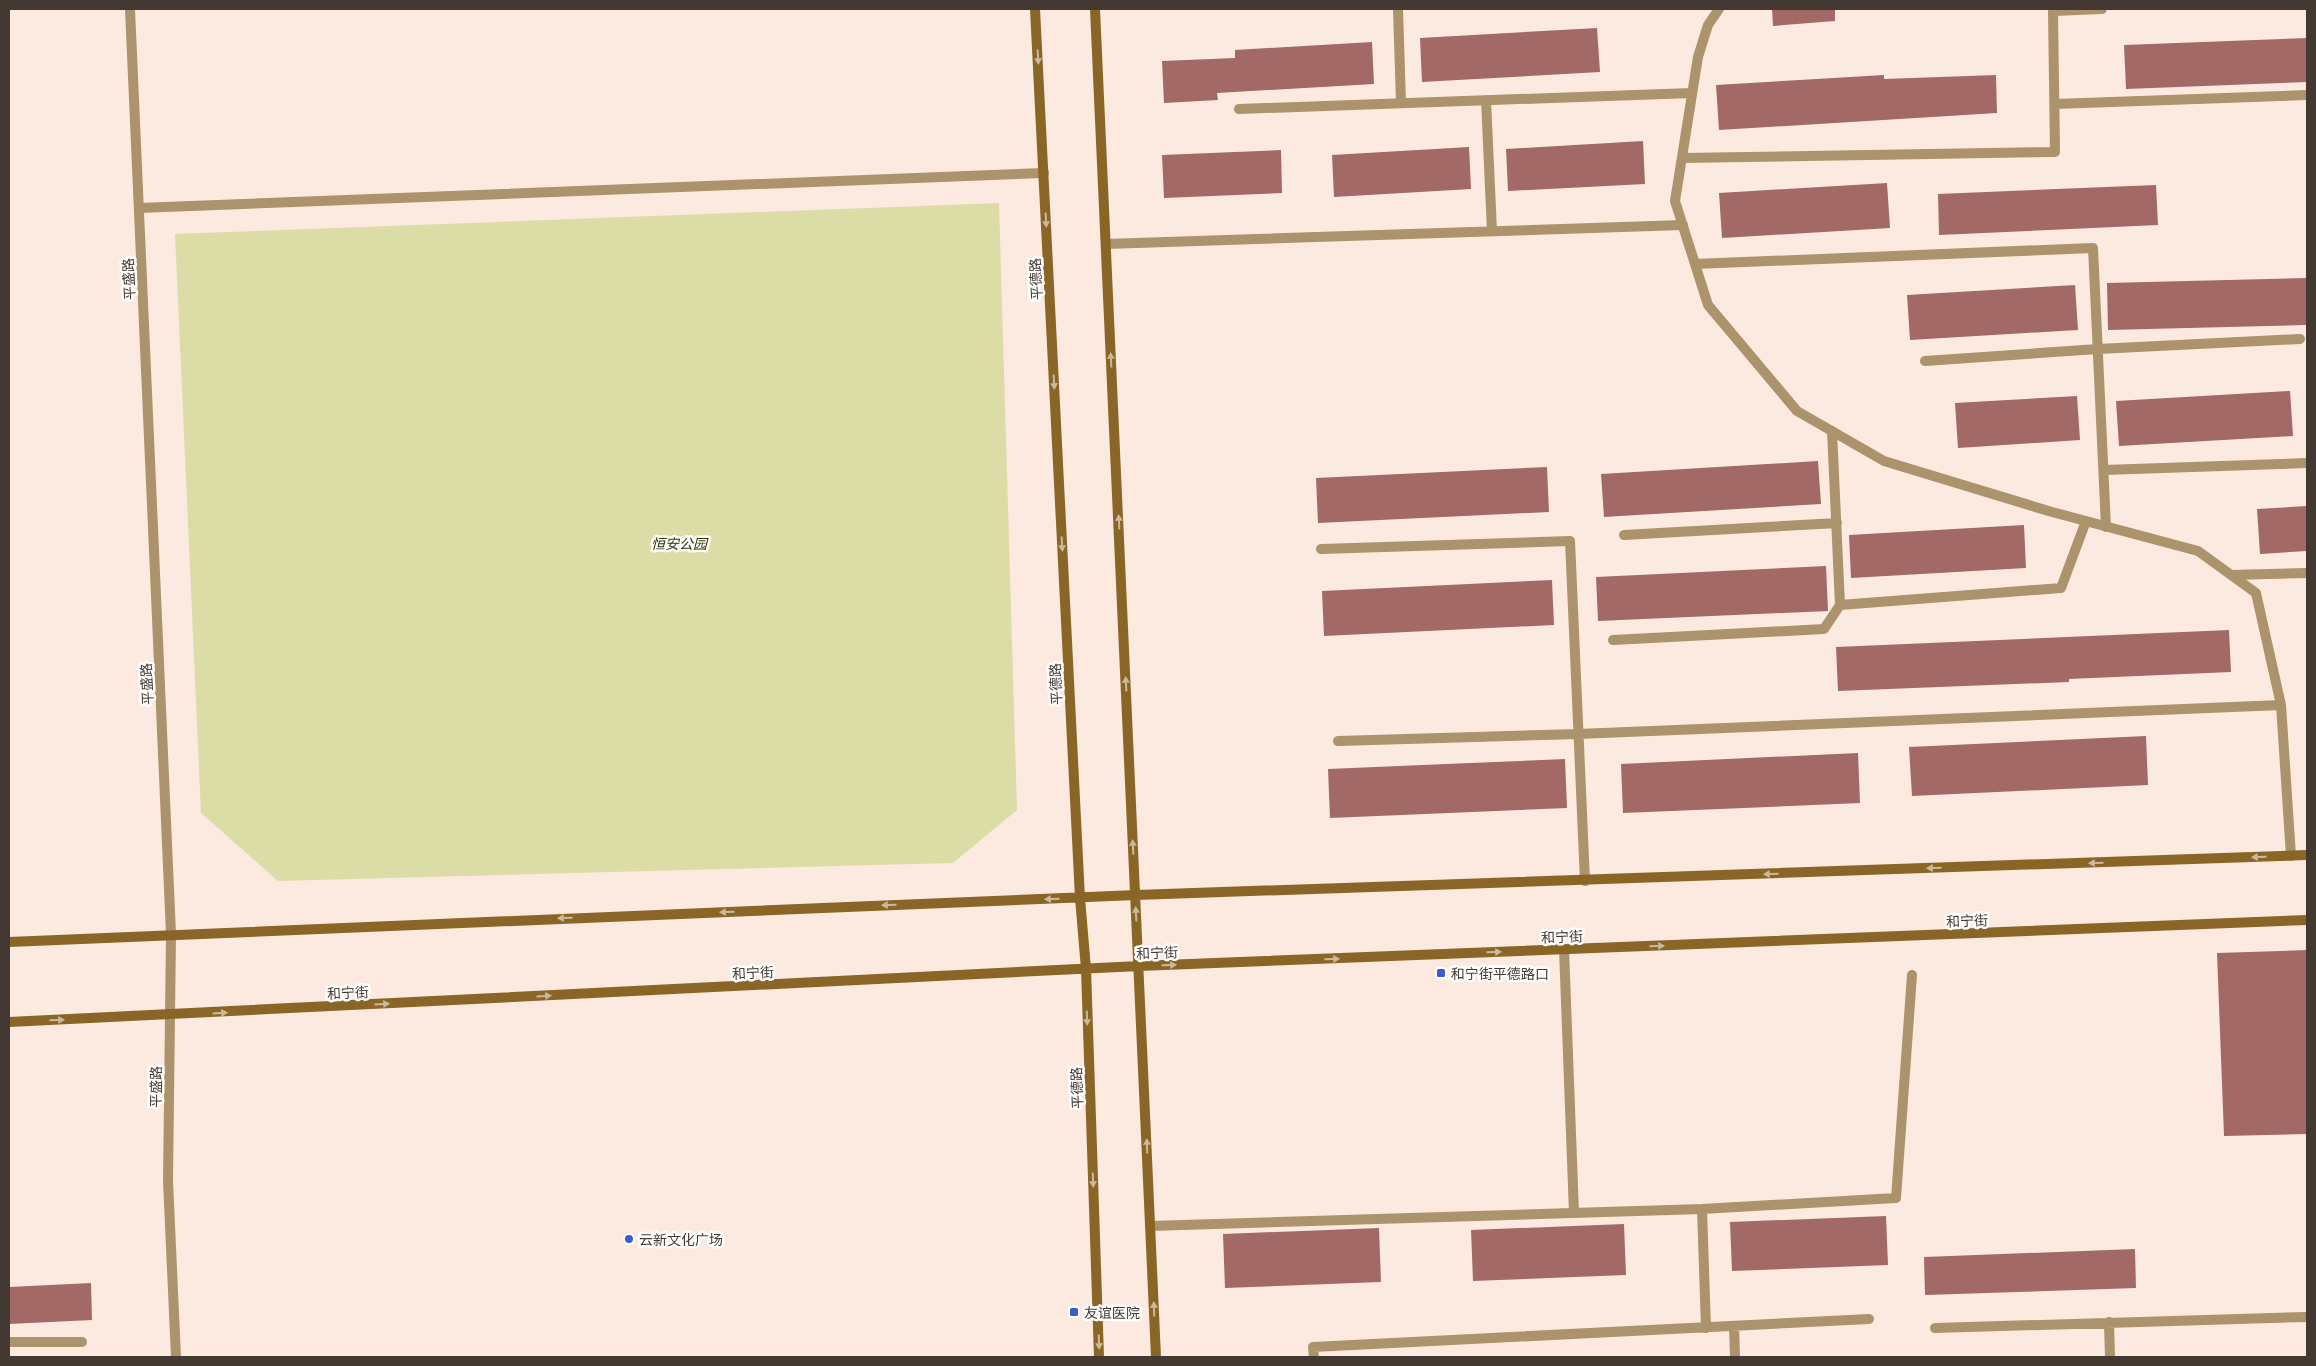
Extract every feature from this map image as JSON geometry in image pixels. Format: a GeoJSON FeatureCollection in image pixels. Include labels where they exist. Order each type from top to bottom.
{"type":"FeatureCollection","features":[{"type":"Feature","properties":{"kind":"main road","name":"平德路"},"geometry":{"type":"LineString","coordinates":[[1035,9],[1080,898],[1086,969],[1099,1357]]}},
{"type":"Feature","properties":{"kind":"main road"},"geometry":{"type":"LineString","coordinates":[[1096,9],[1156,1357]]}},
{"type":"Feature","properties":{"kind":"main road"},"geometry":{"type":"LineString","coordinates":[[9,942],[1136,895],[2307,855]]}},
{"type":"Feature","properties":{"kind":"main road","name":"和宁街"},"geometry":{"type":"LineString","coordinates":[[9,1022],[1139,966],[2307,920]]}},
{"type":"Feature","properties":{"kind":"street","name":"平盛路"},"geometry":{"type":"LineString","coordinates":[[130,9],[170,934],[168,1181],[176,1357]]}},
{"type":"Feature","properties":{"kind":"street"},"geometry":{"type":"LineString","coordinates":[[1398,9],[1401,104]]}},
{"type":"Feature","properties":{"kind":"street"},"geometry":{"type":"LineString","coordinates":[[1720,9],[1708,25],[1698,57],[1675,201],[1708,305],[1797,411],[1884,461],[2086,521],[2198,551],[2256,593],[2281,705],[2291,856]]}},
{"type":"Feature","properties":{"kind":"street"},"geometry":{"type":"LineString","coordinates":[[1682,158],[2055,152],[2053,11],[2102,9]]}},
{"type":"Feature","properties":{"kind":"street"},"geometry":{"type":"LineString","coordinates":[[1240,109],[1692,93]]}},
{"type":"Feature","properties":{"kind":"street"},"geometry":{"type":"LineString","coordinates":[[2055,104],[2307,95]]}},
{"type":"Feature","properties":{"kind":"street"},"geometry":{"type":"LineString","coordinates":[[1486,100],[1492,231]]}},
{"type":"Feature","properties":{"kind":"street"},"geometry":{"type":"LineString","coordinates":[[139,208],[1044,173]]}},
{"type":"Feature","properties":{"kind":"street"},"geometry":{"type":"LineString","coordinates":[[1106,244],[1683,224]]}},
{"type":"Feature","properties":{"kind":"street"},"geometry":{"type":"LineString","coordinates":[[1696,264],[2093,248],[2106,526]]}},
{"type":"Feature","properties":{"kind":"street"},"geometry":{"type":"LineString","coordinates":[[1924,361],[2098,349],[2300,340]]}},
{"type":"Feature","properties":{"kind":"street"},"geometry":{"type":"LineString","coordinates":[[1613,640],[1824,630],[1840,605],[1832,431]]}},
{"type":"Feature","properties":{"kind":"street"},"geometry":{"type":"LineString","coordinates":[[2104,470],[2307,463]]}},
{"type":"Feature","properties":{"kind":"street"},"geometry":{"type":"LineString","coordinates":[[1840,605],[2061,588],[2086,521]]}},
{"type":"Feature","properties":{"kind":"street"},"geometry":{"type":"LineString","coordinates":[[1624,535],[1837,524]]}},
{"type":"Feature","properties":{"kind":"street"},"geometry":{"type":"LineString","coordinates":[[1320,550],[1570,542],[1584,881]]}},
{"type":"Feature","properties":{"kind":"street"},"geometry":{"type":"LineString","coordinates":[[2231,575],[2307,572]]}},
{"type":"Feature","properties":{"kind":"street"},"geometry":{"type":"LineString","coordinates":[[1338,741],[1578,734],[2281,705]]}},
{"type":"Feature","properties":{"kind":"street"},"geometry":{"type":"LineString","coordinates":[[1564,949],[1574,1213]]}},
{"type":"Feature","properties":{"kind":"street"},"geometry":{"type":"LineString","coordinates":[[1150,1226],[1702,1209],[1896,1198],[1912,975]]}},
{"type":"Feature","properties":{"kind":"street"},"geometry":{"type":"LineString","coordinates":[[1702,1209],[1706,1328]]}},
{"type":"Feature","properties":{"kind":"street"},"geometry":{"type":"LineString","coordinates":[[1934,1328],[2307,1317]]}},
{"type":"Feature","properties":{"kind":"street"},"geometry":{"type":"LineString","coordinates":[[1314,1357],[1313,1347],[1869,1319]]}},
{"type":"Feature","properties":{"kind":"street"},"geometry":{"type":"LineString","coordinates":[[2109,1322],[2110,1357]]}},
{"type":"Feature","properties":{"kind":"street"},"geometry":{"type":"LineString","coordinates":[[1734,1326],[1735,1357]]}},
{"type":"Feature","properties":{"kind":"street"},"geometry":{"type":"LineString","coordinates":[[9,1342],[82,1342]]}},
{"type":"Feature","properties":{"kind":"green space","name":"恒安公园"},"geometry":{"type":"Polygon","coordinates":[[[999,203],[1017,810],[953,863],[278,881],[201,813],[175,234],[999,203]]]}},
{"type":"Feature","properties":{"kind":"building"},"geometry":{"type":"Polygon","coordinates":[[[1772,9],[1835,9],[1835,21],[1773,26],[1772,9]]]}},
{"type":"Feature","properties":{"kind":"building"},"geometry":{"type":"Polygon","coordinates":[[[1597,28],[1600,72],[1422,82],[1420,38],[1597,28]]]}},
{"type":"Feature","properties":{"kind":"building"},"geometry":{"type":"Polygon","coordinates":[[[2307,38],[2307,82],[2126,89],[2124,45],[2307,38]]]}},
{"type":"Feature","properties":{"kind":"building"},"geometry":{"type":"Polygon","coordinates":[[[1372,42],[1374,84],[1217,93],[1218,100],[1164,103],[1162,61],[1235,58],[1235,50],[1372,42]]]}},
{"type":"Feature","properties":{"kind":"building"},"geometry":{"type":"Polygon","coordinates":[[[1884,75],[1884,79],[1996,75],[1997,113],[1719,130],[1716,85],[1884,75]]]}},
{"type":"Feature","properties":{"kind":"building"},"geometry":{"type":"Polygon","coordinates":[[[1643,141],[1645,184],[1508,191],[1506,149],[1643,141]]]}},
{"type":"Feature","properties":{"kind":"building"},"geometry":{"type":"Polygon","coordinates":[[[1469,147],[1471,189],[1334,197],[1332,155],[1469,147]]]}},
{"type":"Feature","properties":{"kind":"building"},"geometry":{"type":"Polygon","coordinates":[[[1281,150],[1282,193],[1164,198],[1162,155],[1281,150]]]}},
{"type":"Feature","properties":{"kind":"building"},"geometry":{"type":"Polygon","coordinates":[[[1887,183],[1890,228],[1722,238],[1719,193],[1887,183]]]}},
{"type":"Feature","properties":{"kind":"building"},"geometry":{"type":"Polygon","coordinates":[[[2156,185],[2158,225],[1939,235],[1938,194],[2156,185]]]}},
{"type":"Feature","properties":{"kind":"building"},"geometry":{"type":"Polygon","coordinates":[[[2307,278],[2307,325],[2108,330],[2107,283],[2307,278]]]}},
{"type":"Feature","properties":{"kind":"building"},"geometry":{"type":"Polygon","coordinates":[[[2075,285],[2078,330],[1910,340],[1907,295],[2075,285]]]}},
{"type":"Feature","properties":{"kind":"building"},"geometry":{"type":"Polygon","coordinates":[[[2290,391],[2293,436],[2119,446],[2116,401],[2290,391]]]}},
{"type":"Feature","properties":{"kind":"building"},"geometry":{"type":"Polygon","coordinates":[[[2077,396],[2080,440],[1958,448],[1955,403],[2077,396]]]}},
{"type":"Feature","properties":{"kind":"building"},"geometry":{"type":"Polygon","coordinates":[[[1818,461],[1821,504],[1604,517],[1601,474],[1818,461]]]}},
{"type":"Feature","properties":{"kind":"building"},"geometry":{"type":"Polygon","coordinates":[[[1547,467],[1549,512],[1318,523],[1316,478],[1547,467]]]}},
{"type":"Feature","properties":{"kind":"building"},"geometry":{"type":"Polygon","coordinates":[[[2307,506],[2307,551],[2260,554],[2257,509],[2307,506]]]}},
{"type":"Feature","properties":{"kind":"building"},"geometry":{"type":"Polygon","coordinates":[[[2024,525],[2026,568],[1851,578],[1849,535],[2024,525]]]}},
{"type":"Feature","properties":{"kind":"building"},"geometry":{"type":"Polygon","coordinates":[[[1826,566],[1828,611],[1598,621],[1596,577],[1826,566]]]}},
{"type":"Feature","properties":{"kind":"building"},"geometry":{"type":"Polygon","coordinates":[[[1552,580],[1554,625],[1324,636],[1322,591],[1552,580]]]}},
{"type":"Feature","properties":{"kind":"building"},"geometry":{"type":"Polygon","coordinates":[[[2229,630],[2231,672],[2069,679],[2069,682],[1838,691],[1836,647],[2229,630]]]}},
{"type":"Feature","properties":{"kind":"building"},"geometry":{"type":"Polygon","coordinates":[[[2146,736],[2148,785],[1912,796],[1909,747],[2146,736]]]}},
{"type":"Feature","properties":{"kind":"building"},"geometry":{"type":"Polygon","coordinates":[[[1858,753],[1860,803],[1623,813],[1621,764],[1858,753]]]}},
{"type":"Feature","properties":{"kind":"building"},"geometry":{"type":"Polygon","coordinates":[[[1565,759],[1567,808],[1330,818],[1328,769],[1565,759]]]}},
{"type":"Feature","properties":{"kind":"building"},"geometry":{"type":"Polygon","coordinates":[[[2307,950],[2307,1134],[2224,1136],[2217,953],[2307,950]]]}},
{"type":"Feature","properties":{"kind":"building"},"geometry":{"type":"Polygon","coordinates":[[[1886,1216],[1888,1265],[1732,1271],[1730,1222],[1886,1216]]]}},
{"type":"Feature","properties":{"kind":"building"},"geometry":{"type":"Polygon","coordinates":[[[1624,1224],[1626,1275],[1473,1281],[1471,1230],[1624,1224]]]}},
{"type":"Feature","properties":{"kind":"building"},"geometry":{"type":"Polygon","coordinates":[[[1379,1228],[1381,1282],[1225,1288],[1223,1234],[1379,1228]]]}},
{"type":"Feature","properties":{"kind":"building"},"geometry":{"type":"Polygon","coordinates":[[[2135,1249],[2136,1288],[1925,1295],[1924,1257],[2135,1249]]]}},
{"type":"Feature","properties":{"kind":"building"},"geometry":{"type":"Polygon","coordinates":[[[91,1283],[92,1320],[9,1324],[9,1287],[91,1283]]]}},
{"type":"Feature","properties":{"kind":"place","name":"和宁街平德路口"},"geometry":{"type":"Point","coordinates":[1441,973]}},
{"type":"Feature","properties":{"kind":"place","name":"云新文化广场"},"geometry":{"type":"Point","coordinates":[629,1239]}},
{"type":"Feature","properties":{"kind":"place","name":"友谊医院"},"geometry":{"type":"Point","coordinates":[1074,1312]}}]}
